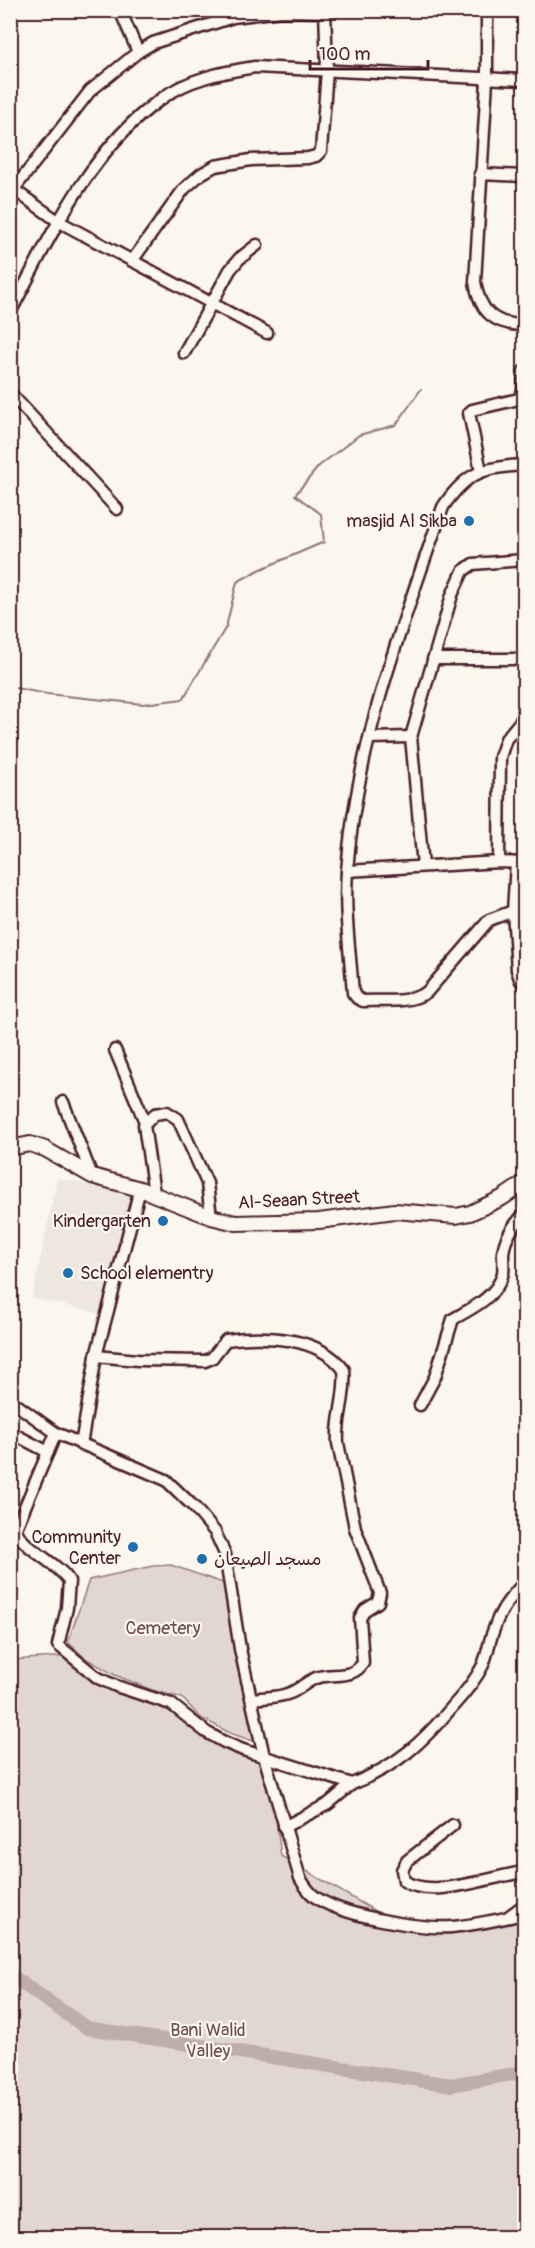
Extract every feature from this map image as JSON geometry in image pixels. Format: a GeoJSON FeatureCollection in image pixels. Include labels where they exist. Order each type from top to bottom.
{"type":"FeatureCollection","features":[{"type":"Feature","properties":{"kind":"main road","name":"Al-Seaan Street"},"geometry":{"type":"LineString","coordinates":[[10,1148],[30,1144],[45,1149],[92,1176],[140,1188],[211,1217],[236,1223],[318,1221],[395,1211],[456,1216],[470,1213],[525,1184]]}},
{"type":"Feature","properties":{"kind":"street"},"geometry":{"type":"LineString","coordinates":[[120,10],[138,52]]}},
{"type":"Feature","properties":{"kind":"street"},"geometry":{"type":"LineString","coordinates":[[488,10],[487,80],[475,282],[477,292],[488,314],[504,323],[525,325]]}},
{"type":"Feature","properties":{"kind":"street"},"geometry":{"type":"LineString","coordinates":[[132,261],[184,189],[201,174],[215,166],[240,161],[316,156],[321,151],[327,70],[325,11],[282,11],[233,17],[153,43],[138,52],[90,91],[12,188],[58,222],[267,333]]}},
{"type":"Feature","properties":{"kind":"street"},"geometry":{"type":"LineString","coordinates":[[10,313],[58,222],[103,156],[140,117],[169,94],[197,81],[229,71],[255,67],[487,80],[525,80]]}},
{"type":"Feature","properties":{"kind":"street"},"geometry":{"type":"LineString","coordinates":[[480,174],[525,176]]}},
{"type":"Feature","properties":{"kind":"street"},"geometry":{"type":"LineString","coordinates":[[184,353],[230,270],[239,259],[257,245]]}},
{"type":"Feature","properties":{"kind":"street"},"geometry":{"type":"LineString","coordinates":[[481,471],[469,413],[472,410],[519,399],[523,391],[525,371]]}},
{"type":"Feature","properties":{"kind":"street"},"geometry":{"type":"LineString","coordinates":[[10,393],[117,509]]}},
{"type":"Feature","properties":{"kind":"street"},"geometry":{"type":"LineString","coordinates":[[513,911],[489,920],[427,992],[419,997],[406,1000],[363,1001],[353,993],[346,913],[347,871],[356,798],[388,672],[443,507],[454,489],[464,480],[481,471],[493,467],[525,465]]}},
{"type":"Feature","properties":{"kind":"street"},"geometry":{"type":"LineString","coordinates":[[423,866],[411,737],[452,595],[467,567],[473,564],[525,560]]}},
{"type":"Feature","properties":{"kind":"street"},"geometry":{"type":"LineString","coordinates":[[433,659],[525,659]]}},
{"type":"Feature","properties":{"kind":"street"},"geometry":{"type":"LineString","coordinates":[[499,862],[500,757],[506,740],[525,717]]}},
{"type":"Feature","properties":{"kind":"street"},"geometry":{"type":"LineString","coordinates":[[370,738],[411,737]]}},
{"type":"Feature","properties":{"kind":"street"},"geometry":{"type":"LineString","coordinates":[[347,871],[499,862],[520,863],[513,911],[517,970],[525,985]]}},
{"type":"Feature","properties":{"kind":"street"},"geometry":{"type":"LineString","coordinates":[[115,1050],[145,1122],[144,1130],[154,1193]]}},
{"type":"Feature","properties":{"kind":"street"},"geometry":{"type":"LineString","coordinates":[[63,1102],[92,1176]]}},
{"type":"Feature","properties":{"kind":"street"},"geometry":{"type":"LineString","coordinates":[[145,1122],[161,1112],[173,1114],[178,1119],[207,1183],[211,1217]]}},
{"type":"Feature","properties":{"kind":"street"},"geometry":{"type":"LineString","coordinates":[[81,1445],[96,1356],[140,1188]]}},
{"type":"Feature","properties":{"kind":"street"},"geometry":{"type":"LineString","coordinates":[[420,1405],[435,1377],[453,1319],[478,1305],[498,1284],[503,1273],[505,1242],[515,1224],[525,1214]]}},
{"type":"Feature","properties":{"kind":"street"},"geometry":{"type":"LineString","coordinates":[[96,1356],[138,1360],[205,1361],[212,1358],[226,1340],[276,1339],[304,1343],[319,1349],[344,1370],[344,1391],[337,1430],[338,1443],[355,1528],[380,1593],[378,1602],[365,1610],[360,1618],[363,1663],[356,1671],[348,1674],[320,1676],[309,1680],[291,1693],[252,1699]]}},
{"type":"Feature","properties":{"kind":"street"},"geometry":{"type":"LineString","coordinates":[[10,1400],[56,1433],[166,1480],[195,1508],[215,1532],[225,1554],[240,1649],[264,1756],[300,1878],[307,1890],[325,1902],[383,1920],[419,1926],[452,1927],[525,1914]]}},
{"type":"Feature","properties":{"kind":"street"},"geometry":{"type":"LineString","coordinates":[[10,1432],[48,1452]]}},
{"type":"Feature","properties":{"kind":"street"},"geometry":{"type":"LineString","coordinates":[[56,1433],[15,1516],[19,1538],[59,1568],[69,1581],[67,1608],[58,1642],[59,1646],[98,1678],[167,1702],[206,1732],[234,1746],[352,1784]]}},
{"type":"Feature","properties":{"kind":"street"},"geometry":{"type":"LineString","coordinates":[[284,1827],[328,1804],[352,1784],[384,1770],[414,1748],[434,1729],[476,1680],[485,1661],[494,1628],[506,1605],[525,1583]]}},
{"type":"Feature","properties":{"kind":"street"},"geometry":{"type":"LineString","coordinates":[[453,1825],[407,1861],[402,1870],[404,1881],[426,1888],[450,1887],[525,1872]]}},
{"type":"Feature","properties":{"kind":"street"},"geometry":{"type":"LineString","coordinates":[[507,1918],[525,1905]]}},
{"type":"Feature","properties":{"kind":"shaded area"},"geometry":{"type":"Polygon","coordinates":[[[57,1178],[136,1195],[103,1314],[32,1298],[57,1178]]]}},
{"type":"Feature","properties":{"kind":"green space","name":"Cemetery"},"geometry":{"type":"Polygon","coordinates":[[[171,1565],[226,1584],[256,1742],[230,1733],[201,1718],[182,1698],[152,1690],[115,1675],[85,1658],[68,1642],[89,1580],[153,1566],[171,1565]]]}},
{"type":"Feature","properties":{"kind":"green space","name":"Bani Walid Valley"},"geometry":{"type":"Polygon","coordinates":[[[71,1656],[268,1757],[281,1856],[397,1924],[524,1920],[524,2237],[11,2238],[11,1660],[71,1656]]]}},
{"type":"Feature","properties":{"kind":"waterway"},"geometry":{"type":"LineString","coordinates":[[10,687],[47,694],[143,704],[183,699],[226,627],[237,582],[324,542],[321,514],[295,495],[319,466],[359,435],[396,425],[421,389]]}},
{"type":"Feature","properties":{"kind":"waterway","name":"Bani Walid Valley"},"geometry":{"type":"LineString","coordinates":[[10,1975],[87,2028],[451,2085],[524,2072]]}},
{"type":"Feature","properties":{"kind":"place","name":"masjid Al Sikba"},"geometry":{"type":"Point","coordinates":[469,521]}},
{"type":"Feature","properties":{"kind":"place","name":"Kindergarten"},"geometry":{"type":"Point","coordinates":[163,1221]}},
{"type":"Feature","properties":{"kind":"place","name":"School elementry"},"geometry":{"type":"Point","coordinates":[68,1273]}},
{"type":"Feature","properties":{"kind":"place","name":"Community Center"},"geometry":{"type":"Point","coordinates":[133,1547]}},
{"type":"Feature","properties":{"kind":"place","name":"مسجد الصيعان"},"geometry":{"type":"Point","coordinates":[202,1559]}}]}
